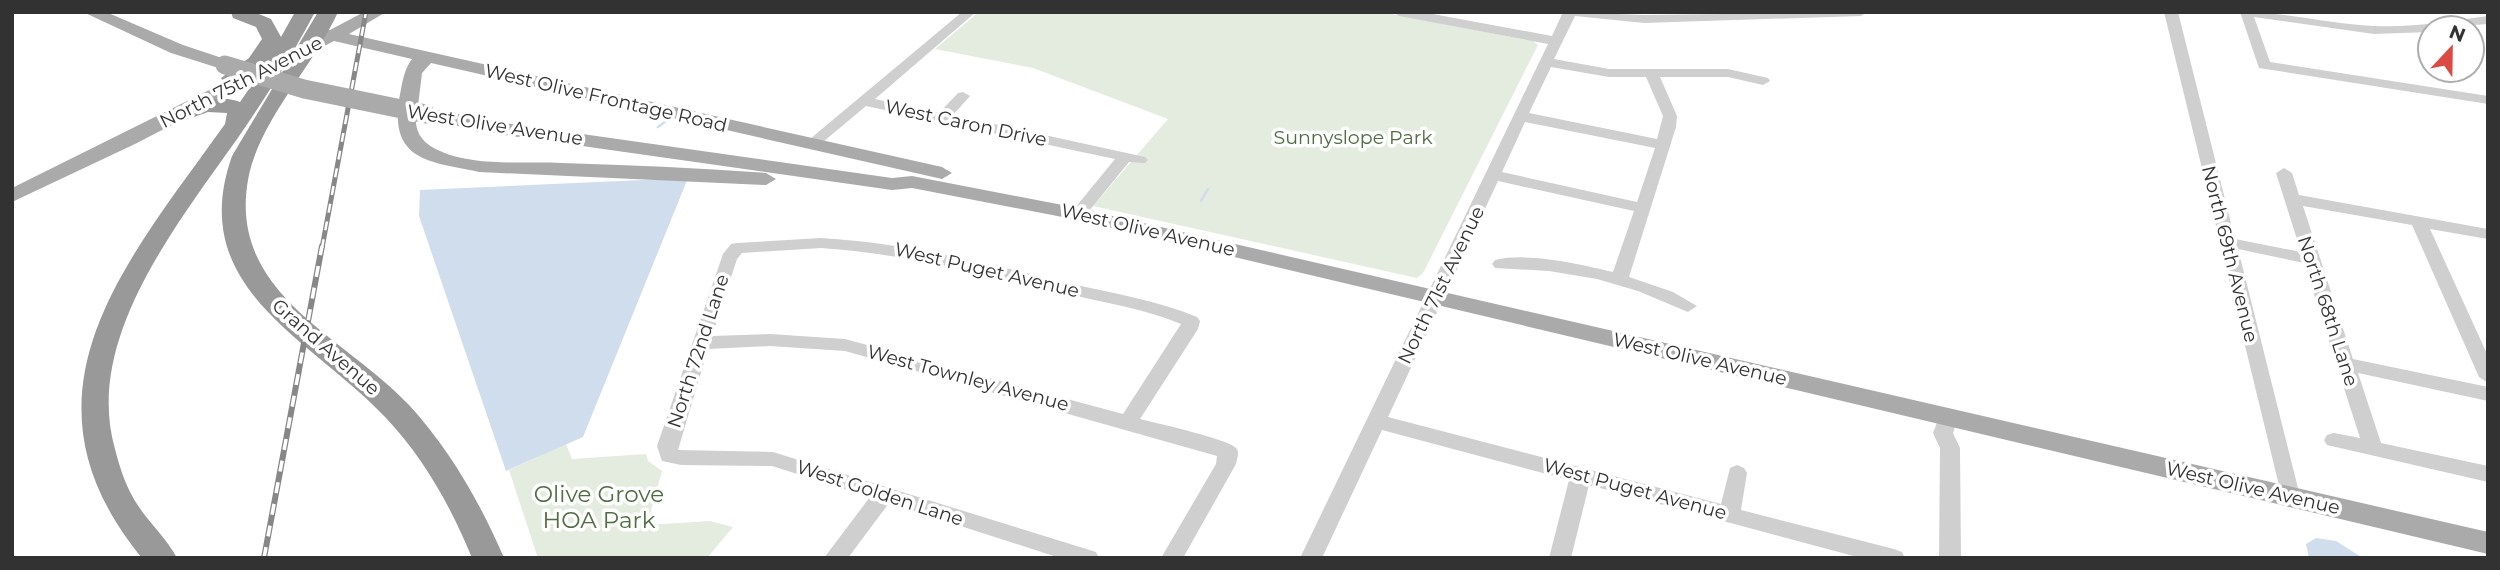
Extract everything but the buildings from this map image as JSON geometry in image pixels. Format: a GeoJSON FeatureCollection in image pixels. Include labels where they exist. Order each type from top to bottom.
{"type":"FeatureCollection","features":[{"type":"Feature","properties":{"kind":"highway","name":"Grand Avenue"},"geometry":{"type":"LineString","coordinates":[[161,558],[113,491],[102,459],[95,424],[98,363],[120,299],[145,255],[236,124],[301,39],[328,12]]}},
{"type":"Feature","properties":{"kind":"highway"},"geometry":{"type":"LineString","coordinates":[[230,67],[257,62],[272,38],[264,23],[237,13]]}},
{"type":"Feature","properties":{"kind":"highway"},"geometry":{"type":"LineString","coordinates":[[237,13],[262,16],[301,39]]}},
{"type":"Feature","properties":{"kind":"highway","name":"Grand Avenue"},"geometry":{"type":"LineString","coordinates":[[301,39],[236,179],[233,207],[237,245],[253,276],[277,306],[351,367],[413,430],[459,495],[488,558]]}},
{"type":"Feature","properties":{"kind":"highway"},"geometry":{"type":"LineString","coordinates":[[169,119],[202,107],[224,104],[238,110],[236,124]]}},
{"type":"Feature","properties":{"kind":"main road","name":"West Olive Avenue"},"geometry":{"type":"LineString","coordinates":[[91,12],[177,49],[304,89],[428,110],[505,129],[892,184],[912,182],[1078,214],[2488,542]]}},
{"type":"Feature","properties":{"kind":"main road","name":"West Olive Avenue"},"geometry":{"type":"LineString","coordinates":[[117,12],[230,67]]}},
{"type":"Feature","properties":{"kind":"main road","name":"North 75th Avenue"},"geometry":{"type":"LineString","coordinates":[[12,196],[169,119],[301,39],[362,12]]}},
{"type":"Feature","properties":{"kind":"main road","name":"North 75th Avenue"},"geometry":{"type":"LineString","coordinates":[[103,150],[120,136],[230,67],[378,12]]}},
{"type":"Feature","properties":{"kind":"main road"},"geometry":{"type":"LineString","coordinates":[[391,12],[387,42],[400,50]]}},
{"type":"Feature","properties":{"kind":"main road","name":"West Olive Frontage Road"},"geometry":{"type":"LineString","coordinates":[[301,39],[400,50],[1032,194],[1078,214]]}},
{"type":"Feature","properties":{"kind":"main road"},"geometry":{"type":"LineString","coordinates":[[429,57],[418,63],[413,73],[405,120],[408,134],[417,146],[449,162],[479,166],[663,172],[768,179],[883,191],[1026,213],[1078,214]]}},
{"type":"Feature","properties":{"kind":"street"},"geometry":{"type":"LineString","coordinates":[[812,144],[970,12]]}},
{"type":"Feature","properties":{"kind":"street"},"geometry":{"type":"LineString","coordinates":[[1399,12],[1555,41]]}},
{"type":"Feature","properties":{"kind":"street"},"geometry":{"type":"LineString","coordinates":[[1572,12],[1625,19],[1861,12]]}},
{"type":"Feature","properties":{"kind":"street","name":"North 71st Avenue"},"geometry":{"type":"LineString","coordinates":[[1311,558],[1494,176],[1555,41],[1572,12]]}},
{"type":"Feature","properties":{"kind":"street","name":"North 69th Avenue"},"geometry":{"type":"LineString","coordinates":[[2171,12],[2290,496]]}},
{"type":"Feature","properties":{"kind":"street"},"geometry":{"type":"LineString","coordinates":[[2416,31],[2374,30],[2247,12],[2264,65],[2488,100]]}},
{"type":"Feature","properties":{"kind":"street"},"geometry":{"type":"LineString","coordinates":[[1545,62],[1602,72],[1728,73],[1763,81]]}},
{"type":"Feature","properties":{"kind":"street"},"geometry":{"type":"LineString","coordinates":[[1619,281],[1671,116],[1652,74]]}},
{"type":"Feature","properties":{"kind":"street"},"geometry":{"type":"LineString","coordinates":[[942,118],[963,96]]}},
{"type":"Feature","properties":{"kind":"street","name":"West Caron Drive"},"geometry":{"type":"LineString","coordinates":[[864,100],[1132,159],[1078,214]]}},
{"type":"Feature","properties":{"kind":"street"},"geometry":{"type":"LineString","coordinates":[[1520,116],[1663,145]]}},
{"type":"Feature","properties":{"kind":"street","name":"West Caron Drive"},"geometry":{"type":"LineString","coordinates":[[1068,145],[1080,131]]}},
{"type":"Feature","properties":{"kind":"street","name":"North 68th Lane"},"geometry":{"type":"LineString","coordinates":[[2284,173],[2373,449]]}},
{"type":"Feature","properties":{"kind":"street"},"geometry":{"type":"LineString","coordinates":[[1494,176],[1642,208]]}},
{"type":"Feature","properties":{"kind":"street"},"geometry":{"type":"LineString","coordinates":[[2293,199],[2488,234]]}},
{"type":"Feature","properties":{"kind":"street"},"geometry":{"type":"LineString","coordinates":[[2419,222],[2488,377]]}},
{"type":"Feature","properties":{"kind":"street"},"geometry":{"type":"LineString","coordinates":[[2227,242],[2311,258]]}},
{"type":"Feature","properties":{"kind":"street","name":"West Puget Avenue"},"geometry":{"type":"LineString","coordinates":[[737,248],[835,244],[913,251],[1176,314],[1191,321],[1189,329],[1128,422]]}},
{"type":"Feature","properties":{"kind":"street","name":"North 72nd Lane"},"geometry":{"type":"LineString","coordinates":[[669,456],[667,446],[729,258],[737,248]]}},
{"type":"Feature","properties":{"kind":"street"},"geometry":{"type":"LineString","coordinates":[[1502,264],[1539,263],[1619,281],[1657,290],[1688,306]]}},
{"type":"Feature","properties":{"kind":"street","name":"West Townley Avenue"},"geometry":{"type":"LineString","coordinates":[[701,344],[770,340],[845,345],[1228,452],[1226,464],[1172,558]]}},
{"type":"Feature","properties":{"kind":"street"},"geometry":{"type":"LineString","coordinates":[[2345,364],[2488,394]]}},
{"type":"Feature","properties":{"kind":"street"},"geometry":{"type":"LineString","coordinates":[[1948,417],[1943,433],[1950,448],[1950,558]]}},
{"type":"Feature","properties":{"kind":"street","name":"West Puget Avenue"},"geometry":{"type":"LineString","coordinates":[[1376,421],[1894,558]]}},
{"type":"Feature","properties":{"kind":"street"},"geometry":{"type":"LineString","coordinates":[[2334,440],[2488,474]]}},
{"type":"Feature","properties":{"kind":"street","name":"West Golden Lane"},"geometry":{"type":"LineString","coordinates":[[669,456],[684,459],[739,455],[773,459],[1088,558]]}},
{"type":"Feature","properties":{"kind":"street"},"geometry":{"type":"LineString","coordinates":[[1730,515],[1737,473]]}},
{"type":"Feature","properties":{"kind":"street"},"geometry":{"type":"LineString","coordinates":[[1560,558],[1581,474]]}},
{"type":"Feature","properties":{"kind":"street"},"geometry":{"type":"LineString","coordinates":[[835,558],[884,495]]}},
{"type":"Feature","properties":{"kind":"green space","name":"Sunnyslope Park"},"geometry":{"type":"Polygon","coordinates":[[[979,12],[1381,12],[1533,41],[1538,45],[1423,273],[1417,278],[1093,206],[1168,119],[1033,68],[935,49],[979,12]]]}},
{"type":"Feature","properties":{"kind":"green space","name":"Olive Grove HOA Park"},"geometry":{"type":"Polygon","coordinates":[[[566,444],[572,459],[646,454],[648,461],[662,471],[647,525],[710,521],[733,527],[707,558],[538,558],[509,470],[566,444]]]}},
{"type":"Feature","properties":{"kind":"water"},"geometry":{"type":"Polygon","coordinates":[[[688,178],[583,437],[506,471],[419,216],[420,190],[688,178]]]}},
{"type":"Feature","properties":{"kind":"water"},"geometry":{"type":"Polygon","coordinates":[[[2316,538],[2336,541],[2363,558],[2309,558],[2306,544],[2316,538]]]}},
{"type":"Feature","properties":{"kind":"waterway"},"geometry":{"type":"LineString","coordinates":[[658,127],[666,121]]}},
{"type":"Feature","properties":{"kind":"waterway"},"geometry":{"type":"LineString","coordinates":[[1201,201],[1208,189]]}},
{"type":"Feature","properties":{"kind":"railway"},"geometry":{"type":"LineString","coordinates":[[322,248],[366,12]]}},
{"type":"Feature","properties":{"kind":"railway"},"geometry":{"type":"LineString","coordinates":[[264,558],[322,246]]}}]}
